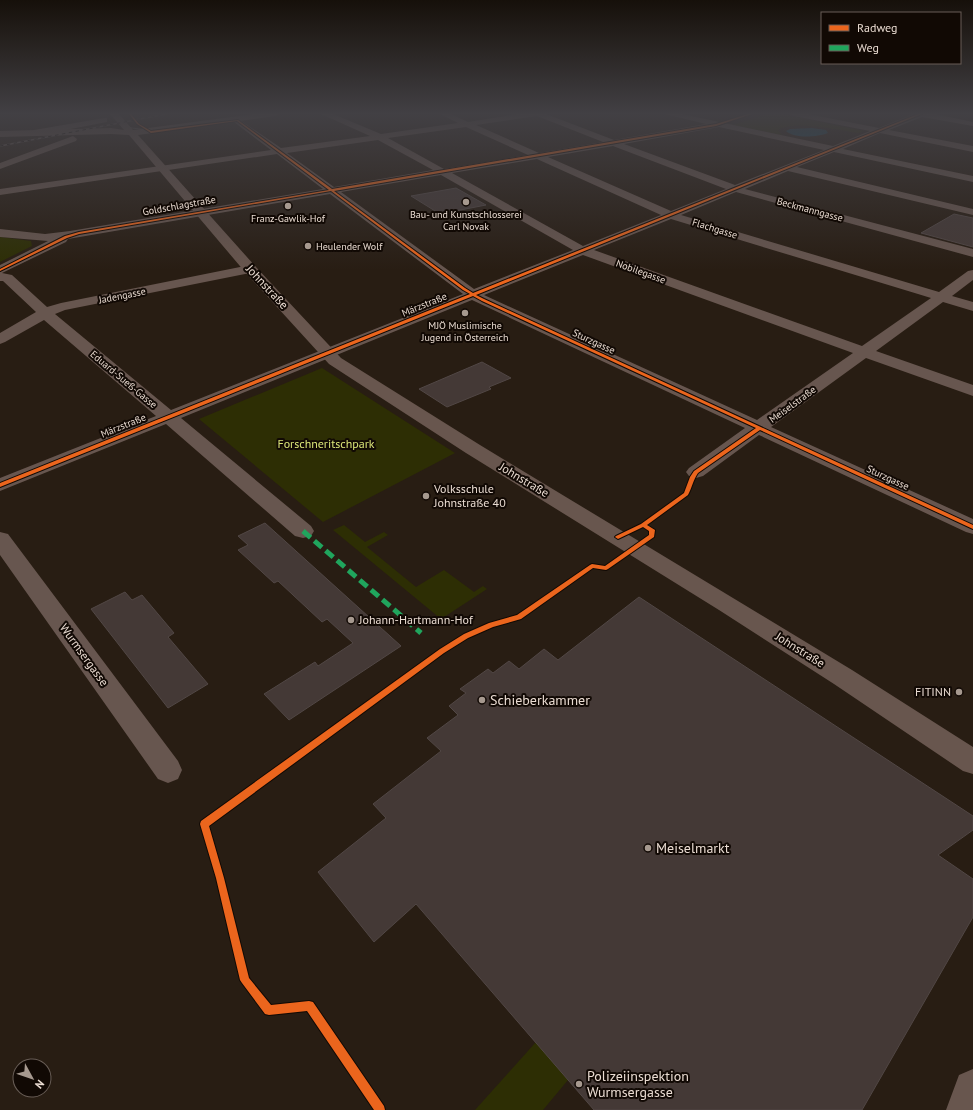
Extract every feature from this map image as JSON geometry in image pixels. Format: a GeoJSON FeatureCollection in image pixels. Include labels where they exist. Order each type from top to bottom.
{"type":"FeatureCollection","features":[{"type":"Feature","properties":{"kind":"main road","name":"Johnstraße"},"geometry":{"type":"LineString","coordinates":[[161,166],[250,269],[335,361],[408,408],[728,604],[973,762]]}},
{"type":"Feature","properties":{"kind":"main road"},"geometry":{"type":"LineString","coordinates":[[966,1110],[973,1088]]}},
{"type":"Feature","properties":{"kind":"street"},"geometry":{"type":"LineString","coordinates":[[0,192],[179,166]]}},
{"type":"Feature","properties":{"kind":"street","name":"Sturzgasse"},"geometry":{"type":"LineString","coordinates":[[298,166],[473,295],[973,527]]}},
{"type":"Feature","properties":{"kind":"street","name":"Nobilegasse"},"geometry":{"type":"LineString","coordinates":[[429,166],[582,250],[973,392]]}},
{"type":"Feature","properties":{"kind":"street","name":"Goldschlagstraße"},"geometry":{"type":"LineString","coordinates":[[0,233],[41,238],[70,235],[477,166]]}},
{"type":"Feature","properties":{"kind":"street","name":"Flachgasse"},"geometry":{"type":"LineString","coordinates":[[558,166],[671,215],[973,307]]}},
{"type":"Feature","properties":{"kind":"street","name":"Beckmanngasse"},"geometry":{"type":"LineString","coordinates":[[674,166],[735,189],[973,252]]}},
{"type":"Feature","properties":{"kind":"street","name":"Märzstraße"},"geometry":{"type":"LineString","coordinates":[[0,485],[793,166]]}},
{"type":"Feature","properties":{"kind":"street"},"geometry":{"type":"LineString","coordinates":[[910,166],[973,179]]}},
{"type":"Feature","properties":{"kind":"street"},"geometry":{"type":"LineString","coordinates":[[787,168],[973,212]]}},
{"type":"Feature","properties":{"kind":"street"},"geometry":{"type":"LineString","coordinates":[[0,270],[70,235]]}},
{"type":"Feature","properties":{"kind":"street","name":"Jadengasse"},"geometry":{"type":"LineString","coordinates":[[0,339],[45,312],[61,307],[250,269]]}},
{"type":"Feature","properties":{"kind":"street","name":"Meiselstraße"},"geometry":{"type":"LineString","coordinates":[[696,472],[940,296],[973,274]]}},
{"type":"Feature","properties":{"kind":"street","name":"Eduard-Sueß-Gasse"},"geometry":{"type":"LineString","coordinates":[[0,277],[7,278],[303,531]]}},
{"type":"Feature","properties":{"kind":"street","name":"Wurmsergasse"},"geometry":{"type":"LineString","coordinates":[[0,540],[168,770]]}},
{"type":"Feature","properties":{"kind":"green space"},"geometry":{"type":"Polygon","coordinates":[[[0,237],[31,241],[32,246],[0,262],[0,237]]]}},
{"type":"Feature","properties":{"kind":"green space","name":"Forschneritschpark"},"geometry":{"type":"Polygon","coordinates":[[[322,368],[455,453],[323,522],[199,419],[322,368]]]}},
{"type":"Feature","properties":{"kind":"green space"},"geometry":{"type":"Polygon","coordinates":[[[344,525],[365,542],[384,532],[388,535],[367,547],[416,587],[444,570],[474,592],[483,586],[487,589],[441,619],[333,530],[344,525]]]}},
{"type":"Feature","properties":{"kind":"green space"},"geometry":{"type":"Polygon","coordinates":[[[536,1042],[568,1080],[543,1110],[475,1110],[536,1042]]]}},
{"type":"Feature","properties":{"kind":"building","name":"Bau- und Kunstschlosserei Carl Novak"},"geometry":{"type":"Polygon","coordinates":[[[456,188],[486,205],[440,214],[411,196],[456,188]]]}},
{"type":"Feature","properties":{"kind":"building"},"geometry":{"type":"Polygon","coordinates":[[[954,214],[973,218],[973,247],[921,233],[954,214]]]}},
{"type":"Feature","properties":{"kind":"building"},"geometry":{"type":"Polygon","coordinates":[[[482,362],[511,378],[489,387],[491,389],[447,407],[419,389],[482,362]]]}},
{"type":"Feature","properties":{"kind":"building","name":"Johann-Hartmann-Hof"},"geometry":{"type":"Polygon","coordinates":[[[265,523],[401,646],[289,720],[264,694],[315,662],[318,666],[353,643],[327,619],[322,622],[278,581],[274,583],[238,550],[248,545],[238,536],[265,523]]]}},
{"type":"Feature","properties":{"kind":"building"},"geometry":{"type":"Polygon","coordinates":[[[125,592],[132,600],[142,595],[174,633],[168,637],[208,684],[168,708],[91,609],[125,592]]]}},
{"type":"Feature","properties":{"kind":"building","name":"Meiselmarkt"},"geometry":{"type":"Polygon","coordinates":[[[639,597],[973,816],[973,830],[938,855],[973,879],[973,917],[862,1110],[594,1110],[416,904],[374,942],[318,872],[386,818],[373,804],[441,751],[427,738],[458,715],[449,706],[466,693],[460,689],[488,669],[493,673],[509,661],[519,669],[544,649],[558,660],[639,597]]]}},
{"type":"Feature","properties":{"kind":"tram line"},"geometry":{"type":"LineString","coordinates":[[907,166],[973,180]]}},
{"type":"Feature","properties":{"kind":"marked path"},"geometry":{"type":"LineString","coordinates":[[303,531],[421,633]]}},
{"type":"Feature","properties":{"kind":"cycle path"},"geometry":{"type":"LineString","coordinates":[[299,166],[464,289],[483,300],[973,527]]}},
{"type":"Feature","properties":{"kind":"cycle path"},"geometry":{"type":"LineString","coordinates":[[0,270],[66,237],[79,233],[475,166]]}},
{"type":"Feature","properties":{"kind":"cycle path"},"geometry":{"type":"LineString","coordinates":[[0,485],[792,166]]}},
{"type":"Feature","properties":{"kind":"cycle path"},"geometry":{"type":"LineString","coordinates":[[618,537],[643,525],[686,494],[696,472],[758,429]]}},
{"type":"Feature","properties":{"kind":"cycle path"},"geometry":{"type":"LineString","coordinates":[[380,1110],[309,1006],[269,1010],[245,980],[220,878],[204,824],[442,651],[466,636],[491,625],[519,617],[592,566],[606,568],[652,536],[652,530],[643,525]]}},
{"type":"Feature","properties":{"kind":"place","name":"Bau- und Kunstschlosserei Carl Novak"},"geometry":{"type":"Point","coordinates":[466,202]}},
{"type":"Feature","properties":{"kind":"place","name":"Franz-Gawlik-Hof"},"geometry":{"type":"Point","coordinates":[288,206]}},
{"type":"Feature","properties":{"kind":"place","name":"Heulender Wolf"},"geometry":{"type":"Point","coordinates":[308,246]}},
{"type":"Feature","properties":{"kind":"place","name":"MJÖ Muslimische Jugend in Österreich"},"geometry":{"type":"Point","coordinates":[465,313]}},
{"type":"Feature","properties":{"kind":"place","name":"Volksschule Johnstraße 40"},"geometry":{"type":"Point","coordinates":[426,496]}},
{"type":"Feature","properties":{"kind":"place","name":"Johann-Hartmann-Hof"},"geometry":{"type":"Point","coordinates":[351,620]}},
{"type":"Feature","properties":{"kind":"place","name":"FITINN"},"geometry":{"type":"Point","coordinates":[959,692]}},
{"type":"Feature","properties":{"kind":"place","name":"Schieberkammer"},"geometry":{"type":"Point","coordinates":[482,700]}},
{"type":"Feature","properties":{"kind":"place","name":"Meiselmarkt"},"geometry":{"type":"Point","coordinates":[648,848]}},
{"type":"Feature","properties":{"kind":"place","name":"Polizeiinspektion Wurmsergasse"},"geometry":{"type":"Point","coordinates":[579,1084]}}]}
